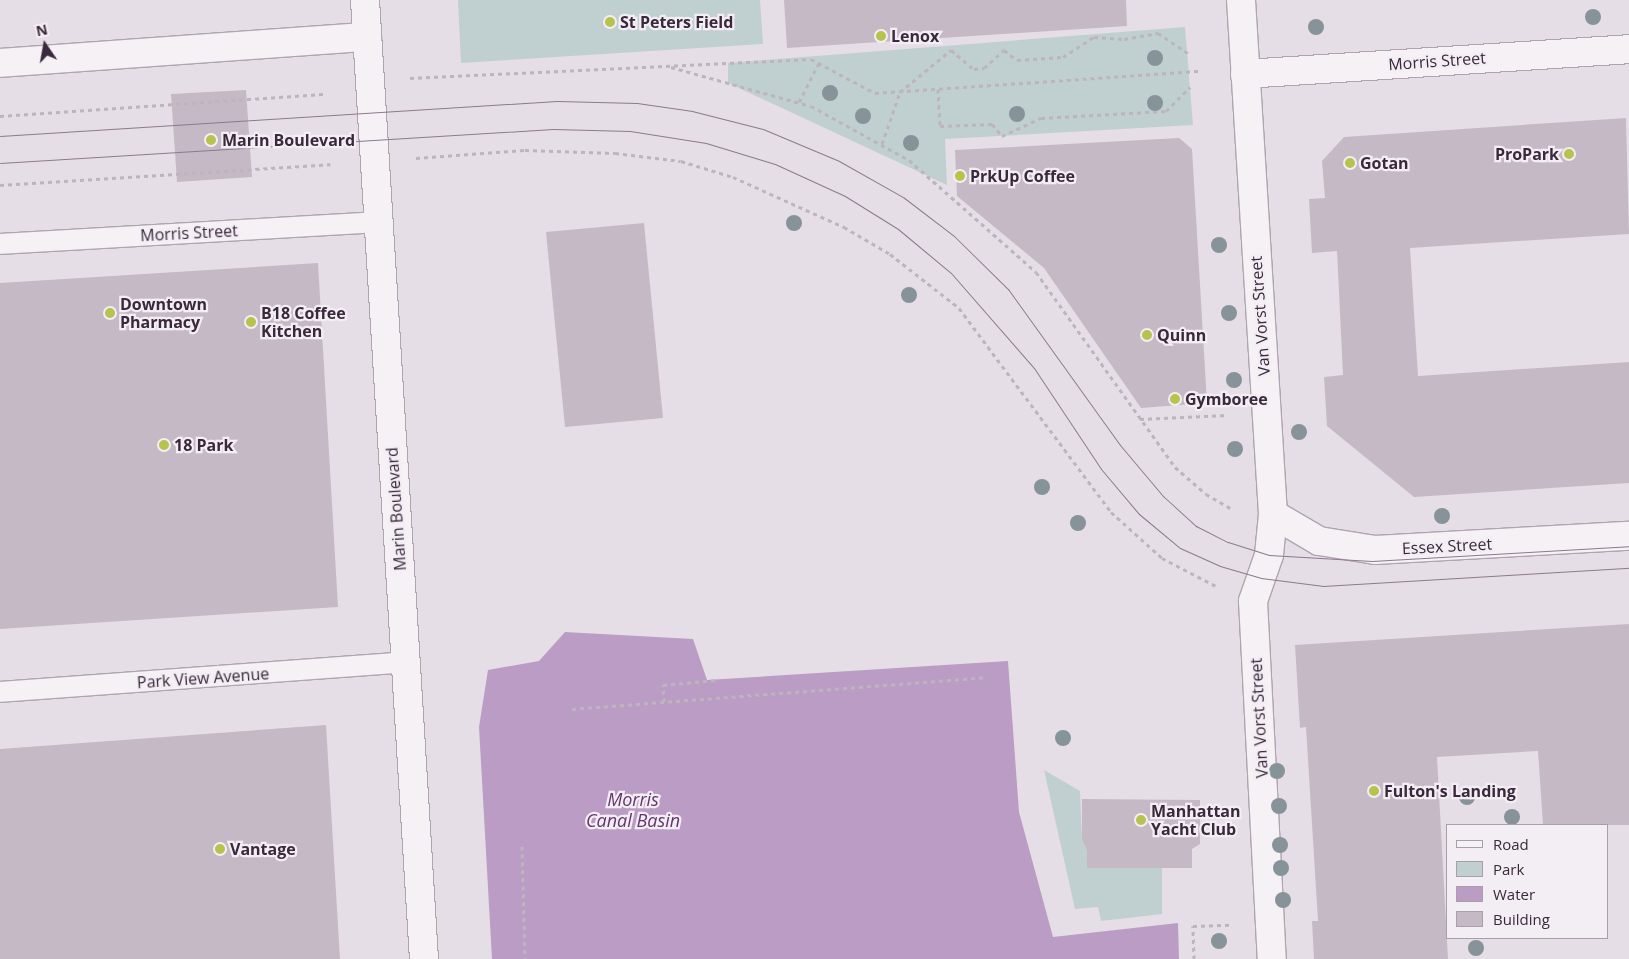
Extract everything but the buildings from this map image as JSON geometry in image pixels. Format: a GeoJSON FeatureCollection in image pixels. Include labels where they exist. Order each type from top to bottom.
{"type":"FeatureCollection","features":[{"type":"Feature","properties":{"kind":"street","name":"Marin Boulevard"},"geometry":{"type":"LineString","coordinates":[[365,0],[424,959]]}},
{"type":"Feature","properties":{"kind":"street","name":"Van Vorst Street"},"geometry":{"type":"LineString","coordinates":[[1240,0],[1273,514],[1269,555],[1253,602],[1272,959]]}},
{"type":"Feature","properties":{"kind":"street"},"geometry":{"type":"LineString","coordinates":[[0,63],[367,37]]}},
{"type":"Feature","properties":{"kind":"street","name":"Morris Street"},"geometry":{"type":"LineString","coordinates":[[1245,74],[1629,49]]}},
{"type":"Feature","properties":{"kind":"street","name":"Essex Street"},"geometry":{"type":"LineString","coordinates":[[1273,514],[1318,541],[1375,550],[1629,536]]}},
{"type":"Feature","properties":{"kind":"lane","name":"Morris Street"},"geometry":{"type":"LineString","coordinates":[[0,244],[378,222]]}},
{"type":"Feature","properties":{"kind":"lane","name":"Park View Avenue"},"geometry":{"type":"LineString","coordinates":[[0,692],[406,662]]}},
{"type":"Feature","properties":{"kind":"path"},"geometry":{"type":"LineString","coordinates":[[882,144],[900,92],[951,50],[974,69],[984,68],[1004,50],[1017,60],[1063,57],[1094,37],[1124,39],[1158,33],[1188,53]]}},
{"type":"Feature","properties":{"kind":"path"},"geometry":{"type":"LineString","coordinates":[[410,78],[811,59],[875,93],[1201,71]]}},
{"type":"Feature","properties":{"kind":"path"},"geometry":{"type":"LineString","coordinates":[[798,103],[820,63]]}},
{"type":"Feature","properties":{"kind":"path"},"geometry":{"type":"LineString","coordinates":[[668,66],[798,103],[882,144],[931,178],[1036,272],[1178,471],[1206,494],[1232,508]]}},
{"type":"Feature","properties":{"kind":"path"},"geometry":{"type":"LineString","coordinates":[[938,89],[940,126],[992,124],[1002,136],[1041,118],[1166,111],[1190,87]]}},
{"type":"Feature","properties":{"kind":"path"},"geometry":{"type":"LineString","coordinates":[[0,116],[326,94]]}},
{"type":"Feature","properties":{"kind":"path"},"geometry":{"type":"LineString","coordinates":[[416,158],[525,150],[615,153],[681,161],[733,177],[844,227],[890,254],[959,308],[1111,512],[1162,558],[1216,586]]}},
{"type":"Feature","properties":{"kind":"path"},"geometry":{"type":"LineString","coordinates":[[0,185],[330,164]]}},
{"type":"Feature","properties":{"kind":"path"},"geometry":{"type":"LineString","coordinates":[[1140,419],[1227,415]]}},
{"type":"Feature","properties":{"kind":"path"},"geometry":{"type":"LineString","coordinates":[[572,709],[986,677]]}},
{"type":"Feature","properties":{"kind":"path"},"geometry":{"type":"LineString","coordinates":[[664,702],[663,685],[717,680]]}},
{"type":"Feature","properties":{"kind":"path"},"geometry":{"type":"LineString","coordinates":[[522,846],[525,959]]}},
{"type":"Feature","properties":{"kind":"path"},"geometry":{"type":"LineString","coordinates":[[1194,959],[1193,926],[1231,925]]}},
{"type":"Feature","properties":{"kind":"green space","name":"St Peters Field"},"geometry":{"type":"Polygon","coordinates":[[[458,0],[760,0],[763,44],[461,63],[458,0]]]}},
{"type":"Feature","properties":{"kind":"green space"},"geometry":{"type":"Polygon","coordinates":[[[1185,27],[1193,125],[945,139],[947,185],[728,83],[728,63],[1185,27]]]}},
{"type":"Feature","properties":{"kind":"green space"},"geometry":{"type":"Polygon","coordinates":[[[1044,770],[1080,791],[1082,839],[1087,851],[1087,868],[1162,868],[1162,914],[1101,921],[1098,907],[1075,909],[1044,770]]]}},
{"type":"Feature","properties":{"kind":"water","name":"Morris Canal Basin"},"geometry":{"type":"Polygon","coordinates":[[[565,632],[693,639],[707,680],[1008,661],[1019,812],[1053,937],[1178,923],[1179,959],[492,959],[479,727],[488,670],[539,661],[565,632]]]}},
{"type":"Feature","properties":{"kind":"tram line"},"geometry":{"type":"LineString","coordinates":[[0,136],[557,101],[637,103],[692,111],[763,129],[839,161],[903,197],[954,236],[1008,289],[1120,445],[1163,496],[1196,526],[1228,542],[1269,555],[1372,561],[1629,546]]}},
{"type":"Feature","properties":{"kind":"tram line"},"geometry":{"type":"LineString","coordinates":[[0,163],[553,129],[630,131],[706,143],[775,164],[845,196],[898,229],[951,273],[1034,368],[1101,469],[1139,514],[1180,548],[1220,566],[1261,578],[1323,586],[1629,568]]}},
{"type":"Feature","properties":{"kind":"place","name":"St Peters Field"},"geometry":{"type":"Point","coordinates":[610,22]}},
{"type":"Feature","properties":{"kind":"place","name":"Lenox"},"geometry":{"type":"Point","coordinates":[881,36]}},
{"type":"Feature","properties":{"kind":"place","name":"Marin Boulevard"},"geometry":{"type":"Point","coordinates":[211,140]}},
{"type":"Feature","properties":{"kind":"place","name":"ProPark"},"geometry":{"type":"Point","coordinates":[1569,154]}},
{"type":"Feature","properties":{"kind":"place","name":"Gotan"},"geometry":{"type":"Point","coordinates":[1350,163]}},
{"type":"Feature","properties":{"kind":"place","name":"PrkUp Coffee"},"geometry":{"type":"Point","coordinates":[960,176]}},
{"type":"Feature","properties":{"kind":"place","name":"Downtown Pharmacy"},"geometry":{"type":"Point","coordinates":[110,313]}},
{"type":"Feature","properties":{"kind":"place","name":"B18 Coffee Kitchen"},"geometry":{"type":"Point","coordinates":[251,322]}},
{"type":"Feature","properties":{"kind":"place","name":"Quinn"},"geometry":{"type":"Point","coordinates":[1147,335]}},
{"type":"Feature","properties":{"kind":"place","name":"Gymboree"},"geometry":{"type":"Point","coordinates":[1175,399]}},
{"type":"Feature","properties":{"kind":"place","name":"18 Park"},"geometry":{"type":"Point","coordinates":[164,445]}},
{"type":"Feature","properties":{"kind":"place","name":"Fulton's Landing"},"geometry":{"type":"Point","coordinates":[1374,791]}},
{"type":"Feature","properties":{"kind":"place","name":"Manhattan Yacht Club"},"geometry":{"type":"Point","coordinates":[1141,820]}},
{"type":"Feature","properties":{"kind":"place","name":"Vantage"},"geometry":{"type":"Point","coordinates":[220,849]}}]}
